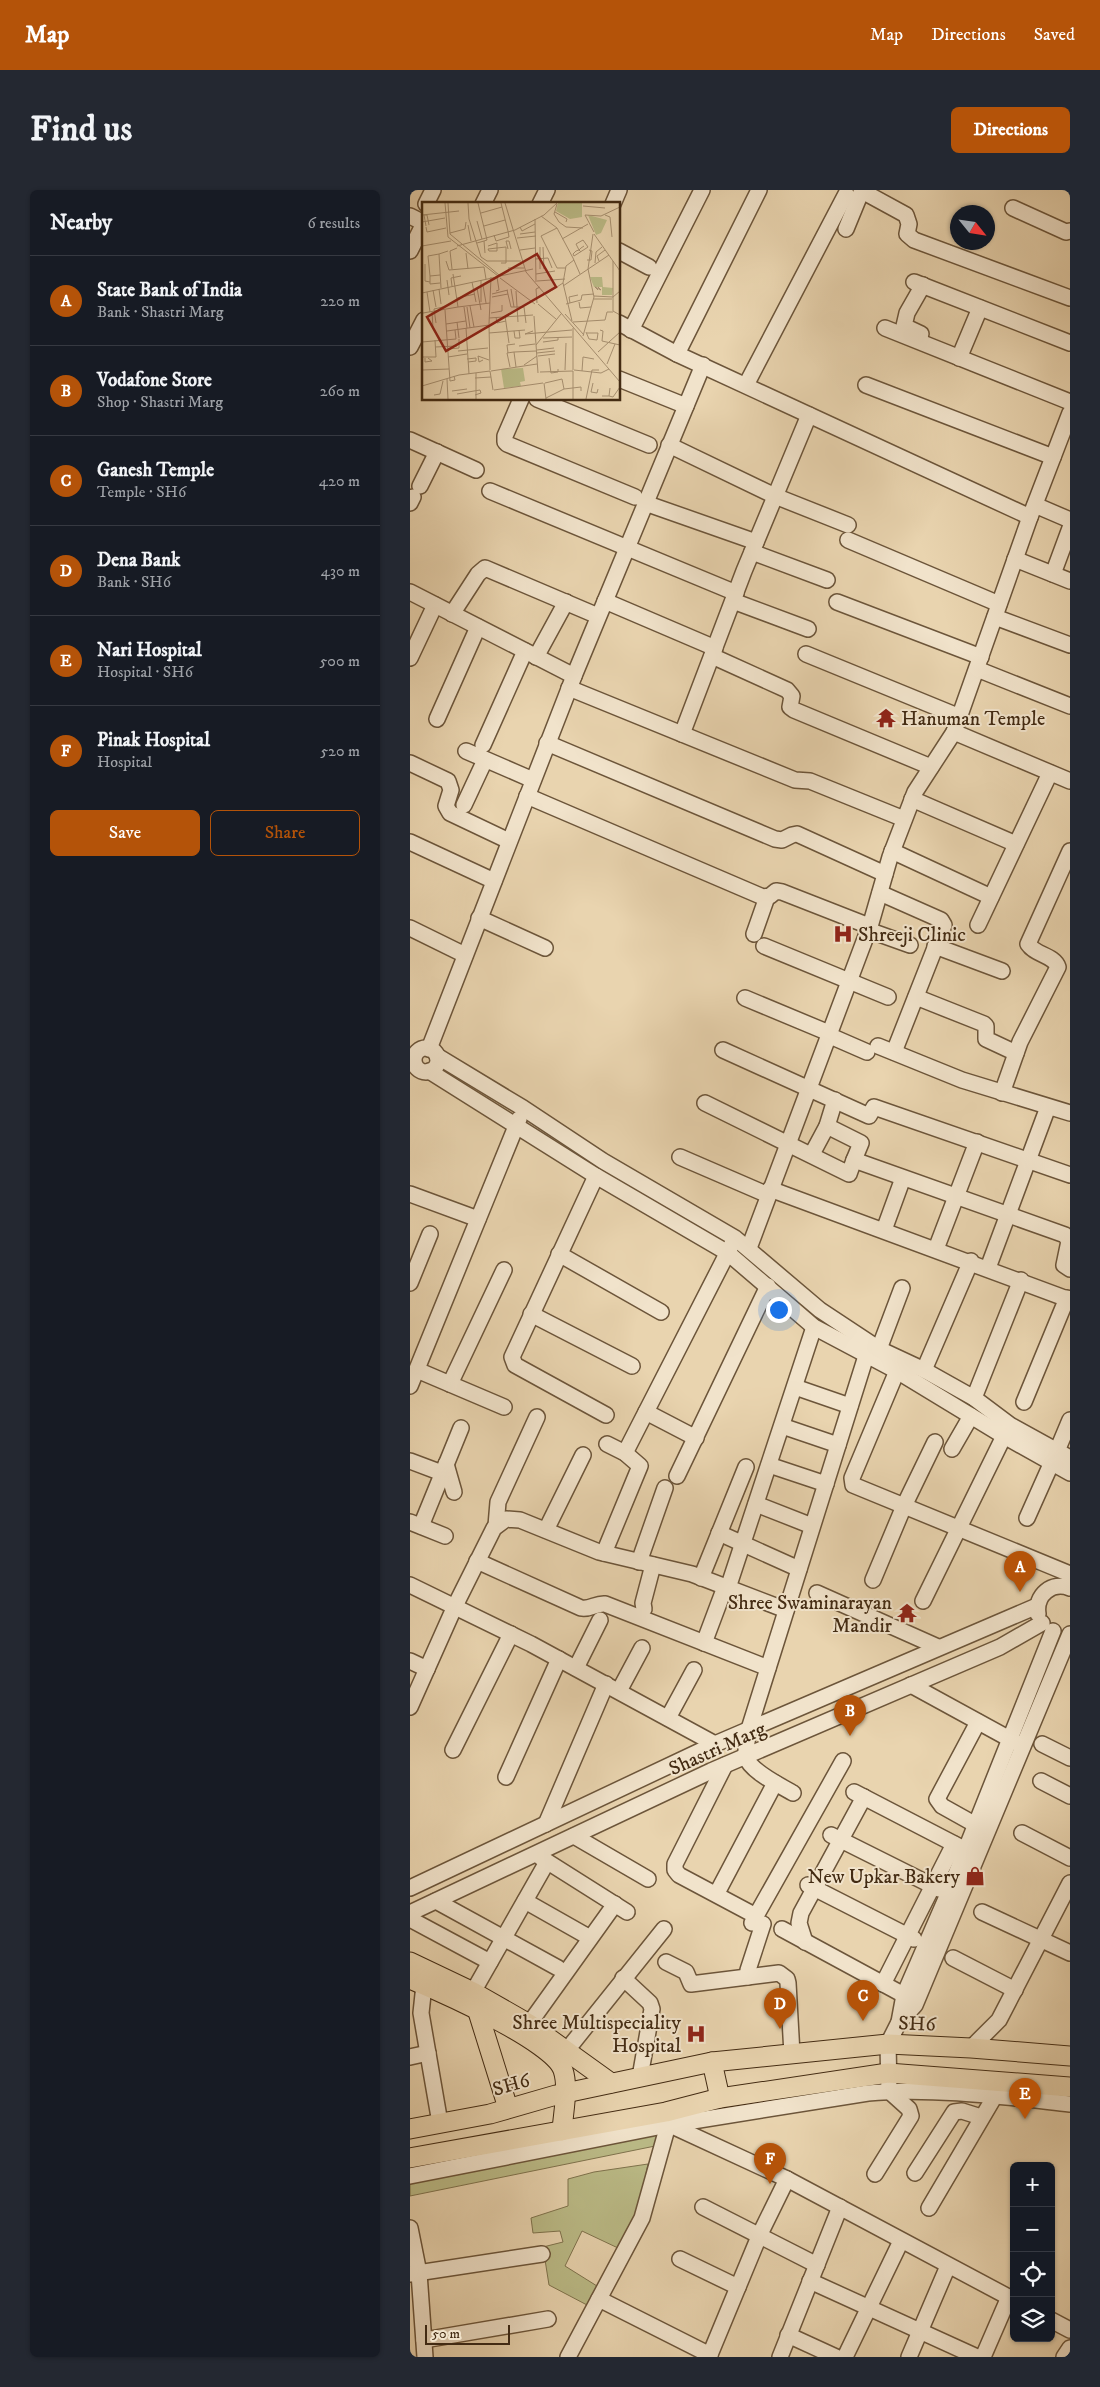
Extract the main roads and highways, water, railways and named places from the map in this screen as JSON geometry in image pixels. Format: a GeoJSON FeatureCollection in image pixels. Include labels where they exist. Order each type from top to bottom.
{"type":"FeatureCollection","features":[{"type":"Feature","properties":{"kind":"main road"},"geometry":{"type":"LineString","coordinates":[[410,1962],[473,1992],[562,2054],[611,2083]]}},
{"type":"Feature","properties":{"kind":"main road"},"geometry":{"type":"LineString","coordinates":[[417,1982],[478,2012],[527,2030]]}},
{"type":"Feature","properties":{"kind":"main road"},"geometry":{"type":"LineString","coordinates":[[478,2012],[508,2108]]}},
{"type":"Feature","properties":{"kind":"main road"},"geometry":{"type":"LineString","coordinates":[[489,2048],[527,2030]]}},
{"type":"Feature","properties":{"kind":"main road","name":"SH6"},"geometry":{"type":"LineString","coordinates":[[410,2129],[640,2077],[716,2081],[838,2080],[888,2065],[971,2048],[1070,2056]]}},
{"type":"Feature","properties":{"kind":"main road"},"geometry":{"type":"LineString","coordinates":[[561,2139],[564,2093],[562,2054]]}},
{"type":"Feature","properties":{"kind":"main road","name":"SH6"},"geometry":{"type":"LineString","coordinates":[[716,2081],[792,2054],[888,2065],[999,2089],[1070,2087]]}},
{"type":"Feature","properties":{"kind":"main road"},"geometry":{"type":"LineString","coordinates":[[888,2065],[984,2074],[1070,2078]]}},
{"type":"Feature","properties":{"kind":"main road"},"geometry":{"type":"LineString","coordinates":[[410,2158],[473,2145],[561,2139],[667,2118],[716,2081],[888,2065],[1070,2065]]}},
{"type":"Feature","properties":{"kind":"place","name":"Hanuman Temple"},"geometry":{"type":"Point","coordinates":[886,718]}},
{"type":"Feature","properties":{"kind":"place","name":"Shreeji Clinic"},"geometry":{"type":"Point","coordinates":[843,934]}},
{"type":"Feature","properties":{"kind":"place","name":"State Bank of India"},"geometry":{"type":"Point","coordinates":[1020,1592]}},
{"type":"Feature","properties":{"kind":"place","name":"Shree Swaminarayan Mandir"},"geometry":{"type":"Point","coordinates":[907,1613]}},
{"type":"Feature","properties":{"kind":"place","name":"Vodafone Store"},"geometry":{"type":"Point","coordinates":[850,1736]}},
{"type":"Feature","properties":{"kind":"place","name":"New Upkar Bakery"},"geometry":{"type":"Point","coordinates":[975,1876]}},
{"type":"Feature","properties":{"kind":"place","name":"Ganesh Temple"},"geometry":{"type":"Point","coordinates":[863,2021]}},
{"type":"Feature","properties":{"kind":"place","name":"Dena Bank"},"geometry":{"type":"Point","coordinates":[780,2029]}},
{"type":"Feature","properties":{"kind":"place","name":"Shree Multispeciality Hospital"},"geometry":{"type":"Point","coordinates":[696,2034]}},
{"type":"Feature","properties":{"kind":"place","name":"Nari Hospital"},"geometry":{"type":"Point","coordinates":[1025,2119]}},
{"type":"Feature","properties":{"kind":"place","name":"Pinak Hospital"},"geometry":{"type":"Point","coordinates":[770,2184]}}]}
